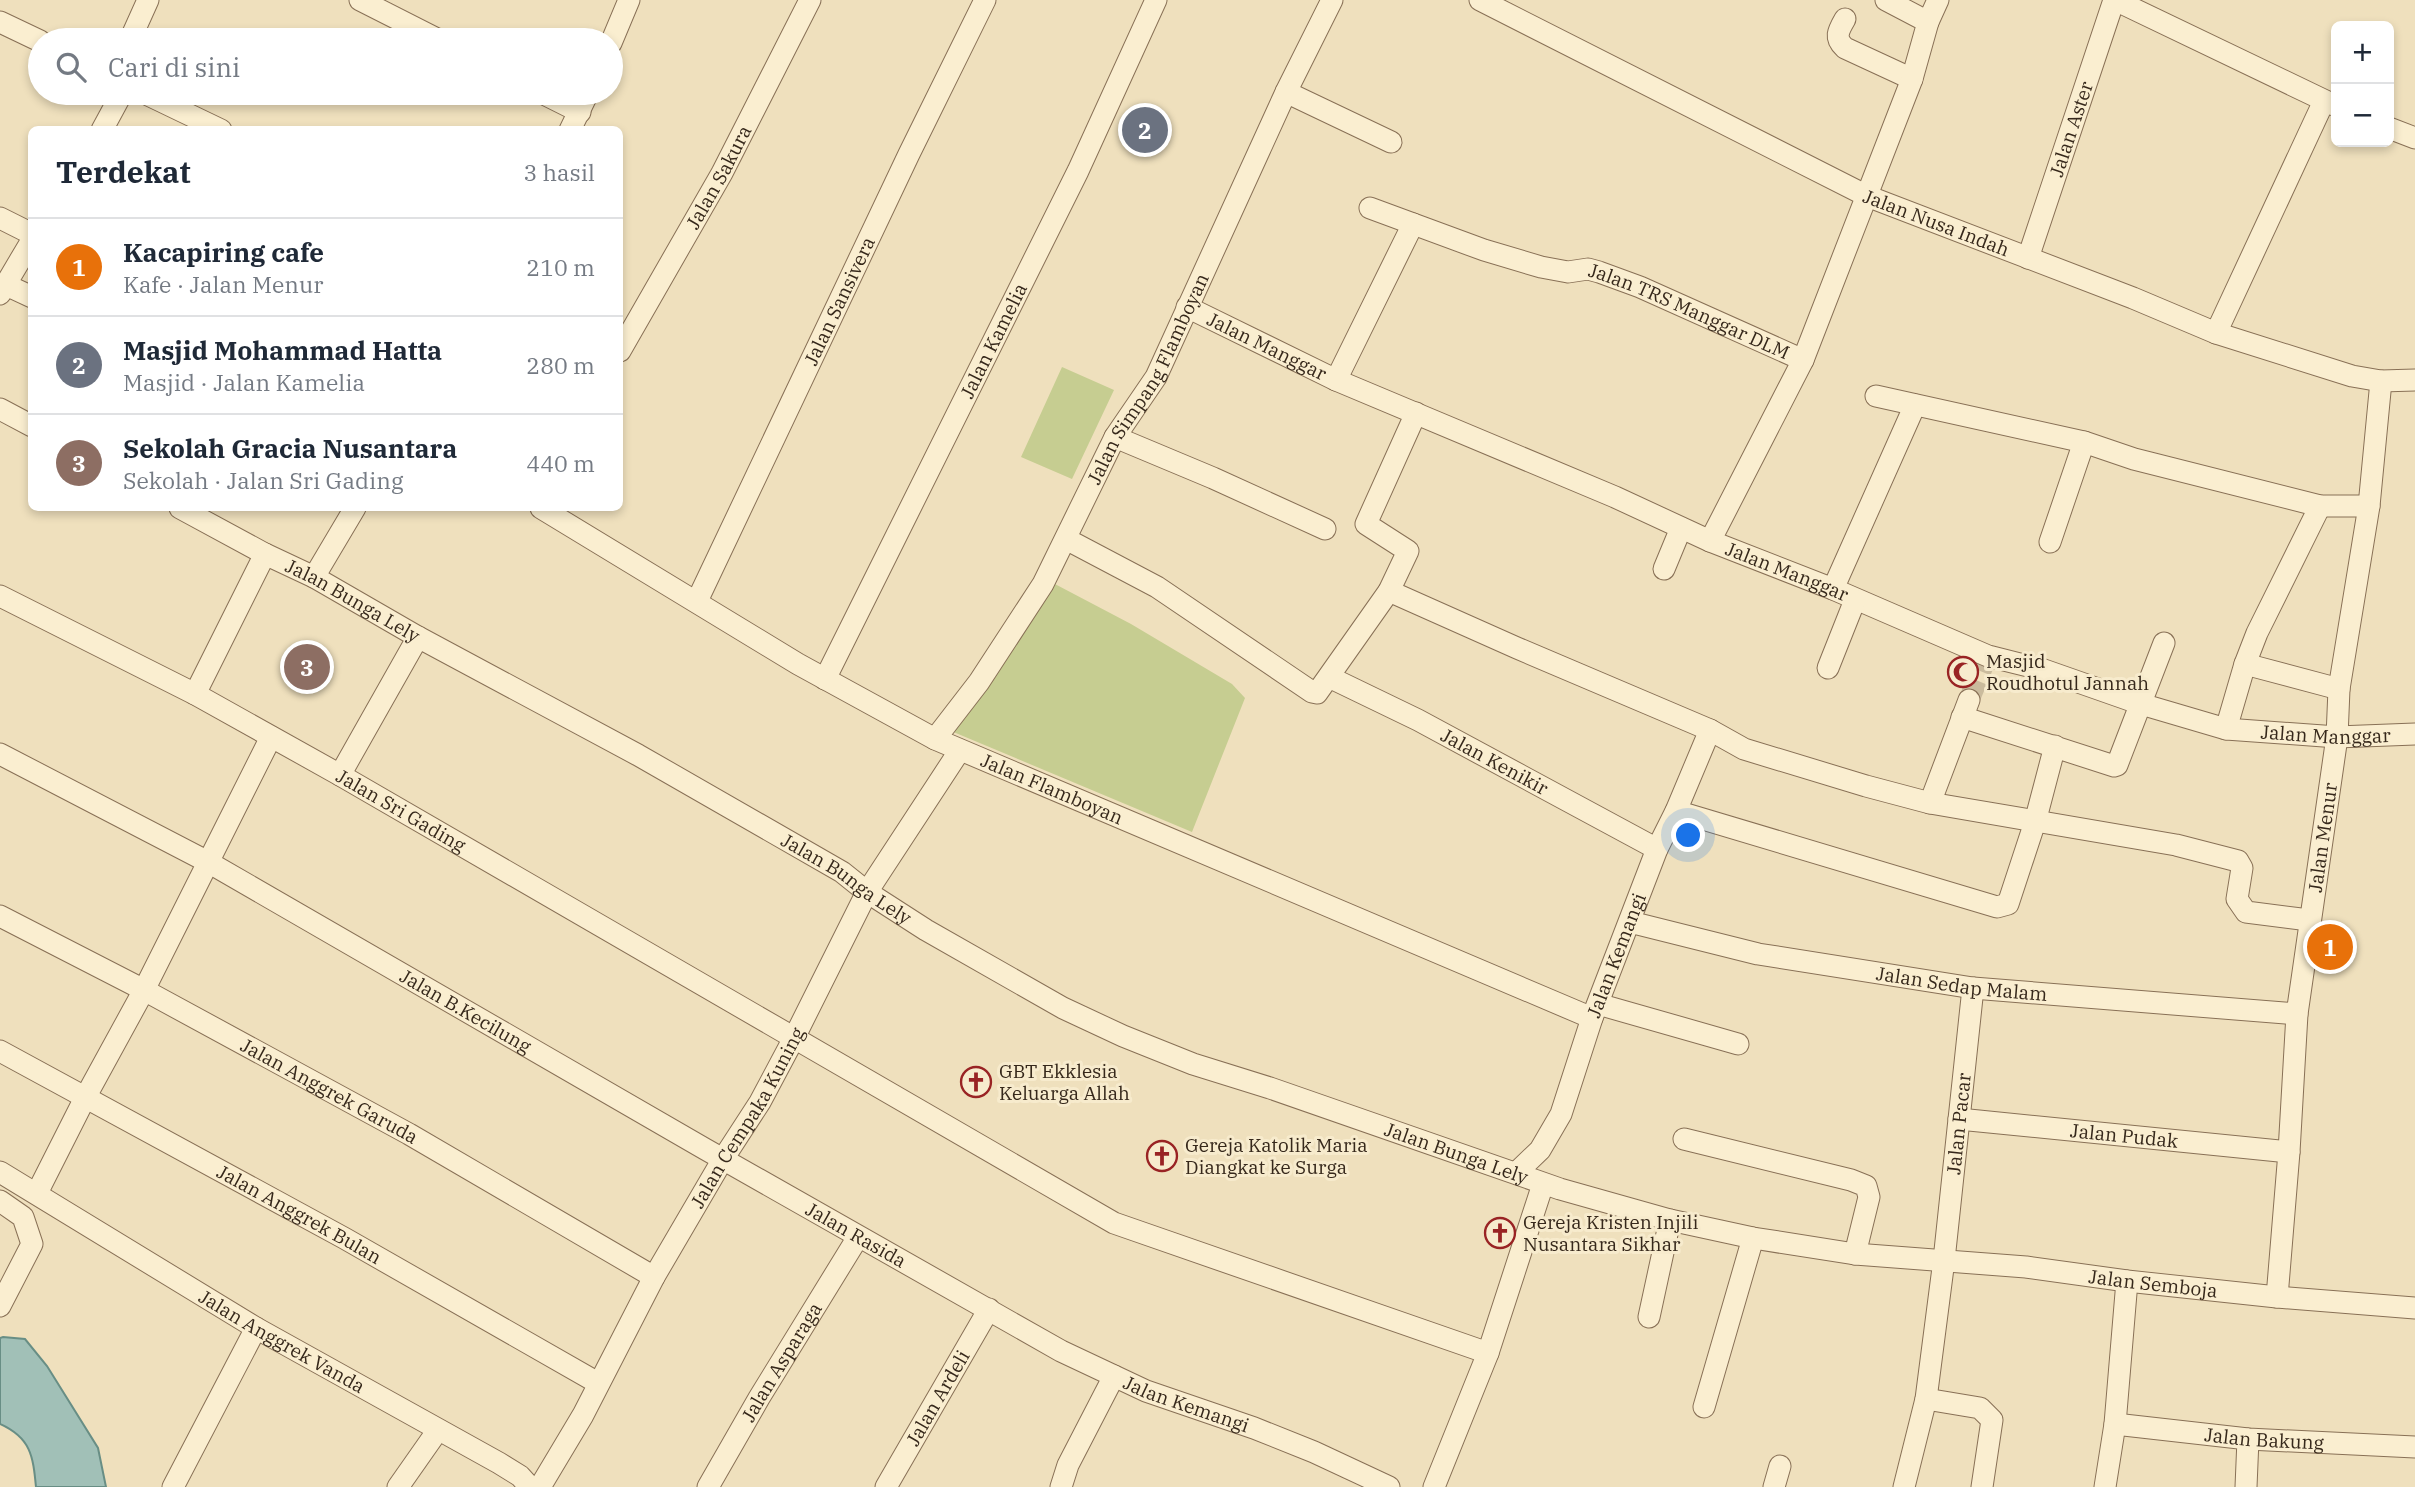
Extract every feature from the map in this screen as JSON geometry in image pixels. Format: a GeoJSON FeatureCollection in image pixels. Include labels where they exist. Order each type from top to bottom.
{"type":"FeatureCollection","features":[{"type":"Feature","properties":{"kind":"street"},"geometry":{"type":"LineString","coordinates":[[135,28],[148,0]]}},
{"type":"Feature","properties":{"kind":"street"},"geometry":{"type":"LineString","coordinates":[[360,0],[415,28]]}},
{"type":"Feature","properties":{"kind":"street"},"geometry":{"type":"LineString","coordinates":[[617,28],[629,0]]}},
{"type":"Feature","properties":{"kind":"street","name":"Jalan Sakura"},"geometry":{"type":"LineString","coordinates":[[623,346],[722,173],[810,0]]}},
{"type":"Feature","properties":{"kind":"street","name":"Jalan Sansivera"},"geometry":{"type":"LineString","coordinates":[[697,601],[891,191],[985,0]]}},
{"type":"Feature","properties":{"kind":"street","name":"Jalan Kamelia"},"geometry":{"type":"LineString","coordinates":[[825,679],[1078,171],[1156,0]]}},
{"type":"Feature","properties":{"kind":"street","name":"Jalan Simpang Flamboyan"},"geometry":{"type":"LineString","coordinates":[[935,738],[960,709],[1044,584],[1115,438],[1156,377],[1286,92],[1332,0]]}},
{"type":"Feature","properties":{"kind":"street","name":"Jalan Nusa Indah"},"geometry":{"type":"LineString","coordinates":[[1480,0],[1867,196],[2133,298],[2216,333],[2352,376],[2381,381],[2415,380]]}},
{"type":"Feature","properties":{"kind":"street"},"geometry":{"type":"LineString","coordinates":[[1886,0],[1928,22]]}},
{"type":"Feature","properties":{"kind":"street"},"geometry":{"type":"LineString","coordinates":[[1710,541],[1803,359],[1912,79],[1928,22],[1938,0]]}},
{"type":"Feature","properties":{"kind":"street"},"geometry":{"type":"LineString","coordinates":[[2115,0],[2330,103],[2216,333]]}},
{"type":"Feature","properties":{"kind":"street","name":"Jalan Aster"},"geometry":{"type":"LineString","coordinates":[[2028,258],[2115,0]]}},
{"type":"Feature","properties":{"kind":"street"},"geometry":{"type":"LineString","coordinates":[[1845,19],[1838,33],[1839,42],[1845,48],[1912,79]]}},
{"type":"Feature","properties":{"kind":"street"},"geometry":{"type":"LineString","coordinates":[[0,22],[28,35]]}},
{"type":"Feature","properties":{"kind":"street"},"geometry":{"type":"LineString","coordinates":[[1286,92],[1391,142]]}},
{"type":"Feature","properties":{"kind":"street"},"geometry":{"type":"LineString","coordinates":[[104,126],[116,105]]}},
{"type":"Feature","properties":{"kind":"street"},"geometry":{"type":"LineString","coordinates":[[169,105],[213,126]]}},
{"type":"Feature","properties":{"kind":"street"},"geometry":{"type":"LineString","coordinates":[[2394,130],[2415,138]]}},
{"type":"Feature","properties":{"kind":"street","name":"Jalan TRS Manggar DLM"},"geometry":{"type":"LineString","coordinates":[[1370,208],[1484,250],[1541,267],[1568,272],[1588,269],[1600,272],[1803,359]]}},
{"type":"Feature","properties":{"kind":"street"},"geometry":{"type":"LineString","coordinates":[[0,218],[28,232]]}},
{"type":"Feature","properties":{"kind":"street"},"geometry":{"type":"LineString","coordinates":[[1336,380],[1413,224]]}},
{"type":"Feature","properties":{"kind":"street"},"geometry":{"type":"LineString","coordinates":[[28,247],[2,289],[28,296]]}},
{"type":"Feature","properties":{"kind":"street","name":"Jalan Manggar"},"geometry":{"type":"LineString","coordinates":[[1187,307],[1336,380],[1615,497],[1710,541],[1833,589],[1987,659],[2044,670],[2141,704],[2226,729],[2337,737],[2415,734]]}},
{"type":"Feature","properties":{"kind":"street","name":"Jalan Menur"},"geometry":{"type":"LineString","coordinates":[[2277,1297],[2297,1014],[2337,737],[2339,689],[2369,506],[2381,381]]}},
{"type":"Feature","properties":{"kind":"street"},"geometry":{"type":"LineString","coordinates":[[1876,396],[2084,442],[2134,459],[2320,506],[2369,506]]}},
{"type":"Feature","properties":{"kind":"street"},"geometry":{"type":"LineString","coordinates":[[1833,589],[1915,405]]}},
{"type":"Feature","properties":{"kind":"street"},"geometry":{"type":"LineString","coordinates":[[0,409],[28,424]]}},
{"type":"Feature","properties":{"kind":"street"},"geometry":{"type":"LineString","coordinates":[[1066,538],[1157,587],[1315,693],[1320,692],[1389,591],[1408,551],[1366,524],[1416,413]]}},
{"type":"Feature","properties":{"kind":"street"},"geometry":{"type":"LineString","coordinates":[[1115,438],[1213,478],[1325,529]]}},
{"type":"Feature","properties":{"kind":"street"},"geometry":{"type":"LineString","coordinates":[[2050,542],[2084,442]]}},
{"type":"Feature","properties":{"kind":"street"},"geometry":{"type":"LineString","coordinates":[[2226,729],[2245,664],[2258,633],[2320,506]]}},
{"type":"Feature","properties":{"kind":"street","name":"Jalan Bunga Lely"},"geometry":{"type":"LineString","coordinates":[[186,511],[314,577],[418,637],[662,769],[842,872],[867,892],[926,930],[1063,1008],[1123,1036],[1193,1064],[1270,1088],[1543,1184],[1670,1220],[1753,1238]]}},
{"type":"Feature","properties":{"kind":"street"},"geometry":{"type":"LineString","coordinates":[[314,577],[353,511]]}},
{"type":"Feature","properties":{"kind":"street","name":"Jalan Flamboyan"},"geometry":{"type":"LineString","coordinates":[[546,511],[825,679],[960,750],[1595,1011],[1738,1044]]}},
{"type":"Feature","properties":{"kind":"street"},"geometry":{"type":"LineString","coordinates":[[1664,569],[1681,528]]}},
{"type":"Feature","properties":{"kind":"street"},"geometry":{"type":"LineString","coordinates":[[195,694],[265,554]]}},
{"type":"Feature","properties":{"kind":"street"},"geometry":{"type":"LineString","coordinates":[[1389,591],[1710,730],[1744,749],[1930,803],[2176,845],[2238,860],[2242,867],[2237,899],[2246,912],[2309,920]]}},
{"type":"Feature","properties":{"kind":"street","name":"Jalan Sri Gading"},"geometry":{"type":"LineString","coordinates":[[0,596],[195,694],[340,775],[1114,1223],[1488,1353]]}},
{"type":"Feature","properties":{"kind":"street"},"geometry":{"type":"LineString","coordinates":[[1828,668],[1855,600]]}},
{"type":"Feature","properties":{"kind":"street"},"geometry":{"type":"LineString","coordinates":[[340,775],[418,637]]}},
{"type":"Feature","properties":{"kind":"street"},"geometry":{"type":"LineString","coordinates":[[1930,803],[1966,709],[2055,746],[2113,766],[2117,765],[2164,643]]}},
{"type":"Feature","properties":{"kind":"street"},"geometry":{"type":"LineString","coordinates":[[2245,664],[2339,689]]}},
{"type":"Feature","properties":{"kind":"street","name":"Jalan Kenikir"},"geometry":{"type":"LineString","coordinates":[[1329,677],[1418,720],[1657,849]]}},
{"type":"Feature","properties":{"kind":"street","name":"Jalan Kemangi"},"geometry":{"type":"LineString","coordinates":[[1516,1173],[1540,1150],[1562,1114],[1595,1011],[1657,849],[1710,730]]}},
{"type":"Feature","properties":{"kind":"street"},"geometry":{"type":"LineString","coordinates":[[37,1193],[144,990],[271,737]]}},
{"type":"Feature","properties":{"kind":"street"},"geometry":{"type":"LineString","coordinates":[[1676,811],[1997,907],[2008,904],[2035,822],[2055,746]]}},
{"type":"Feature","properties":{"kind":"street","name":"Jalan Cempaka Kuning"},"geometry":{"type":"LineString","coordinates":[[540,1487],[583,1415],[654,1277],[723,1159],[760,1102],[867,892],[960,750]]}},
{"type":"Feature","properties":{"kind":"street","name":"Jalan B.Kecilung"},"geometry":{"type":"LineString","coordinates":[[0,754],[208,862],[723,1159]]}},
{"type":"Feature","properties":{"kind":"street","name":"Jalan Anggrek Garuda"},"geometry":{"type":"LineString","coordinates":[[0,916],[144,990],[409,1134],[654,1277]]}},
{"type":"Feature","properties":{"kind":"street","name":"Jalan Sedap Malam"},"geometry":{"type":"LineString","coordinates":[[1630,922],[1758,954],[1973,988],[2297,1014]]}},
{"type":"Feature","properties":{"kind":"street","name":"Jalan Pacar"},"geometry":{"type":"LineString","coordinates":[[1904,1487],[1926,1399],[1944,1261],[1973,988]]}},
{"type":"Feature","properties":{"kind":"street","name":"Jalan Anggrek Bulan"},"geometry":{"type":"LineString","coordinates":[[0,1051],[356,1245],[598,1383]]}},
{"type":"Feature","properties":{"kind":"street","name":"Jalan Pudak"},"geometry":{"type":"LineString","coordinates":[[1959,1119],[2289,1153]]}},
{"type":"Feature","properties":{"kind":"street"},"geometry":{"type":"LineString","coordinates":[[1685,1139],[1852,1180],[1866,1186],[1868,1197],[1855,1254]]}},
{"type":"Feature","properties":{"kind":"street","name":"Jalan Rasida"},"geometry":{"type":"LineString","coordinates":[[723,1159],[989,1310]]}},
{"type":"Feature","properties":{"kind":"street","name":"Jalan Anggrek Vanda"},"geometry":{"type":"LineString","coordinates":[[0,1172],[256,1328],[499,1463],[520,1476],[530,1487]]}},
{"type":"Feature","properties":{"kind":"street"},"geometry":{"type":"LineString","coordinates":[[1434,1487],[1488,1353],[1543,1184]]}},
{"type":"Feature","properties":{"kind":"street"},"geometry":{"type":"LineString","coordinates":[[0,1202],[23,1217],[32,1244],[8,1270],[0,1306]]}},
{"type":"Feature","properties":{"kind":"street"},"geometry":{"type":"LineString","coordinates":[[1649,1317],[1670,1220]]}},
{"type":"Feature","properties":{"kind":"street","name":"Jalan Asparaga"},"geometry":{"type":"LineString","coordinates":[[708,1487],[858,1237]]}},
{"type":"Feature","properties":{"kind":"street"},"geometry":{"type":"LineString","coordinates":[[1704,1407],[1753,1238]]}},
{"type":"Feature","properties":{"kind":"street","name":"Jalan Semboja"},"geometry":{"type":"LineString","coordinates":[[1753,1238],[1855,1254],[2026,1267],[2127,1282],[2415,1308]]}},
{"type":"Feature","properties":{"kind":"street"},"geometry":{"type":"LineString","coordinates":[[2105,1487],[2115,1424],[2127,1282]]}},
{"type":"Feature","properties":{"kind":"street","name":"Jalan Kemangi"},"geometry":{"type":"LineString","coordinates":[[989,1310],[1061,1351],[1146,1391],[1302,1448],[1389,1487]]}},
{"type":"Feature","properties":{"kind":"street","name":"Jalan Ardeli"},"geometry":{"type":"LineString","coordinates":[[886,1487],[989,1310]]}},
{"type":"Feature","properties":{"kind":"street"},"geometry":{"type":"LineString","coordinates":[[173,1487],[256,1328]]}},
{"type":"Feature","properties":{"kind":"street"},"geometry":{"type":"LineString","coordinates":[[1064,1481],[1068,1465],[1114,1376]]}},
{"type":"Feature","properties":{"kind":"street"},"geometry":{"type":"LineString","coordinates":[[1926,1399],[1980,1408],[1992,1420],[1982,1487]]}},
{"type":"Feature","properties":{"kind":"street","name":"Jalan Bakung"},"geometry":{"type":"LineString","coordinates":[[2115,1424],[2248,1439],[2415,1447]]}},
{"type":"Feature","properties":{"kind":"street"},"geometry":{"type":"LineString","coordinates":[[398,1487],[438,1430]]}},
{"type":"Feature","properties":{"kind":"street"},"geometry":{"type":"LineString","coordinates":[[2246,1487],[2248,1439]]}},
{"type":"Feature","properties":{"kind":"street"},"geometry":{"type":"LineString","coordinates":[[1774,1487],[1780,1466]]}},
{"type":"Feature","properties":{"kind":"green space"},"geometry":{"type":"Polygon","coordinates":[[[1062,367],[1114,390],[1072,479],[1021,457],[1062,367]]]}},
{"type":"Feature","properties":{"kind":"green space"},"geometry":{"type":"Polygon","coordinates":[[[1053,583],[1131,624],[1232,684],[1245,698],[1192,832],[951,731],[1053,583]]]}},
{"type":"Feature","properties":{"kind":"water"},"geometry":{"type":"Polygon","coordinates":[[[0,1338],[25,1339],[47,1366],[98,1448],[106,1487],[36,1487],[31,1457],[24,1442],[0,1424],[0,1338]]]}},
{"type":"Feature","properties":{"kind":"tunnel"},"geometry":{"type":"LineString","coordinates":[[1969,700],[1985,661]]}},
{"type":"Feature","properties":{"kind":"place","name":"Masjid Mohammad Hatta"},"geometry":{"type":"Point","coordinates":[1145,130]}},
{"type":"Feature","properties":{"kind":"place","name":"Sekolah Gracia Nusantara"},"geometry":{"type":"Point","coordinates":[307,667]}},
{"type":"Feature","properties":{"kind":"place","name":"Masjid Roudhotul Jannah"},"geometry":{"type":"Point","coordinates":[1963,672]}},
{"type":"Feature","properties":{"kind":"place","name":"Kacapiring cafe"},"geometry":{"type":"Point","coordinates":[2330,947]}},
{"type":"Feature","properties":{"kind":"place","name":"GBT Ekklesia Keluarga Allah"},"geometry":{"type":"Point","coordinates":[976,1082]}},
{"type":"Feature","properties":{"kind":"place","name":"Gereja Katolik Maria Diangkat ke Surga"},"geometry":{"type":"Point","coordinates":[1162,1156]}},
{"type":"Feature","properties":{"kind":"place","name":"Gereja Kristen Injili Nusantara Sikhar"},"geometry":{"type":"Point","coordinates":[1500,1233]}}]}
